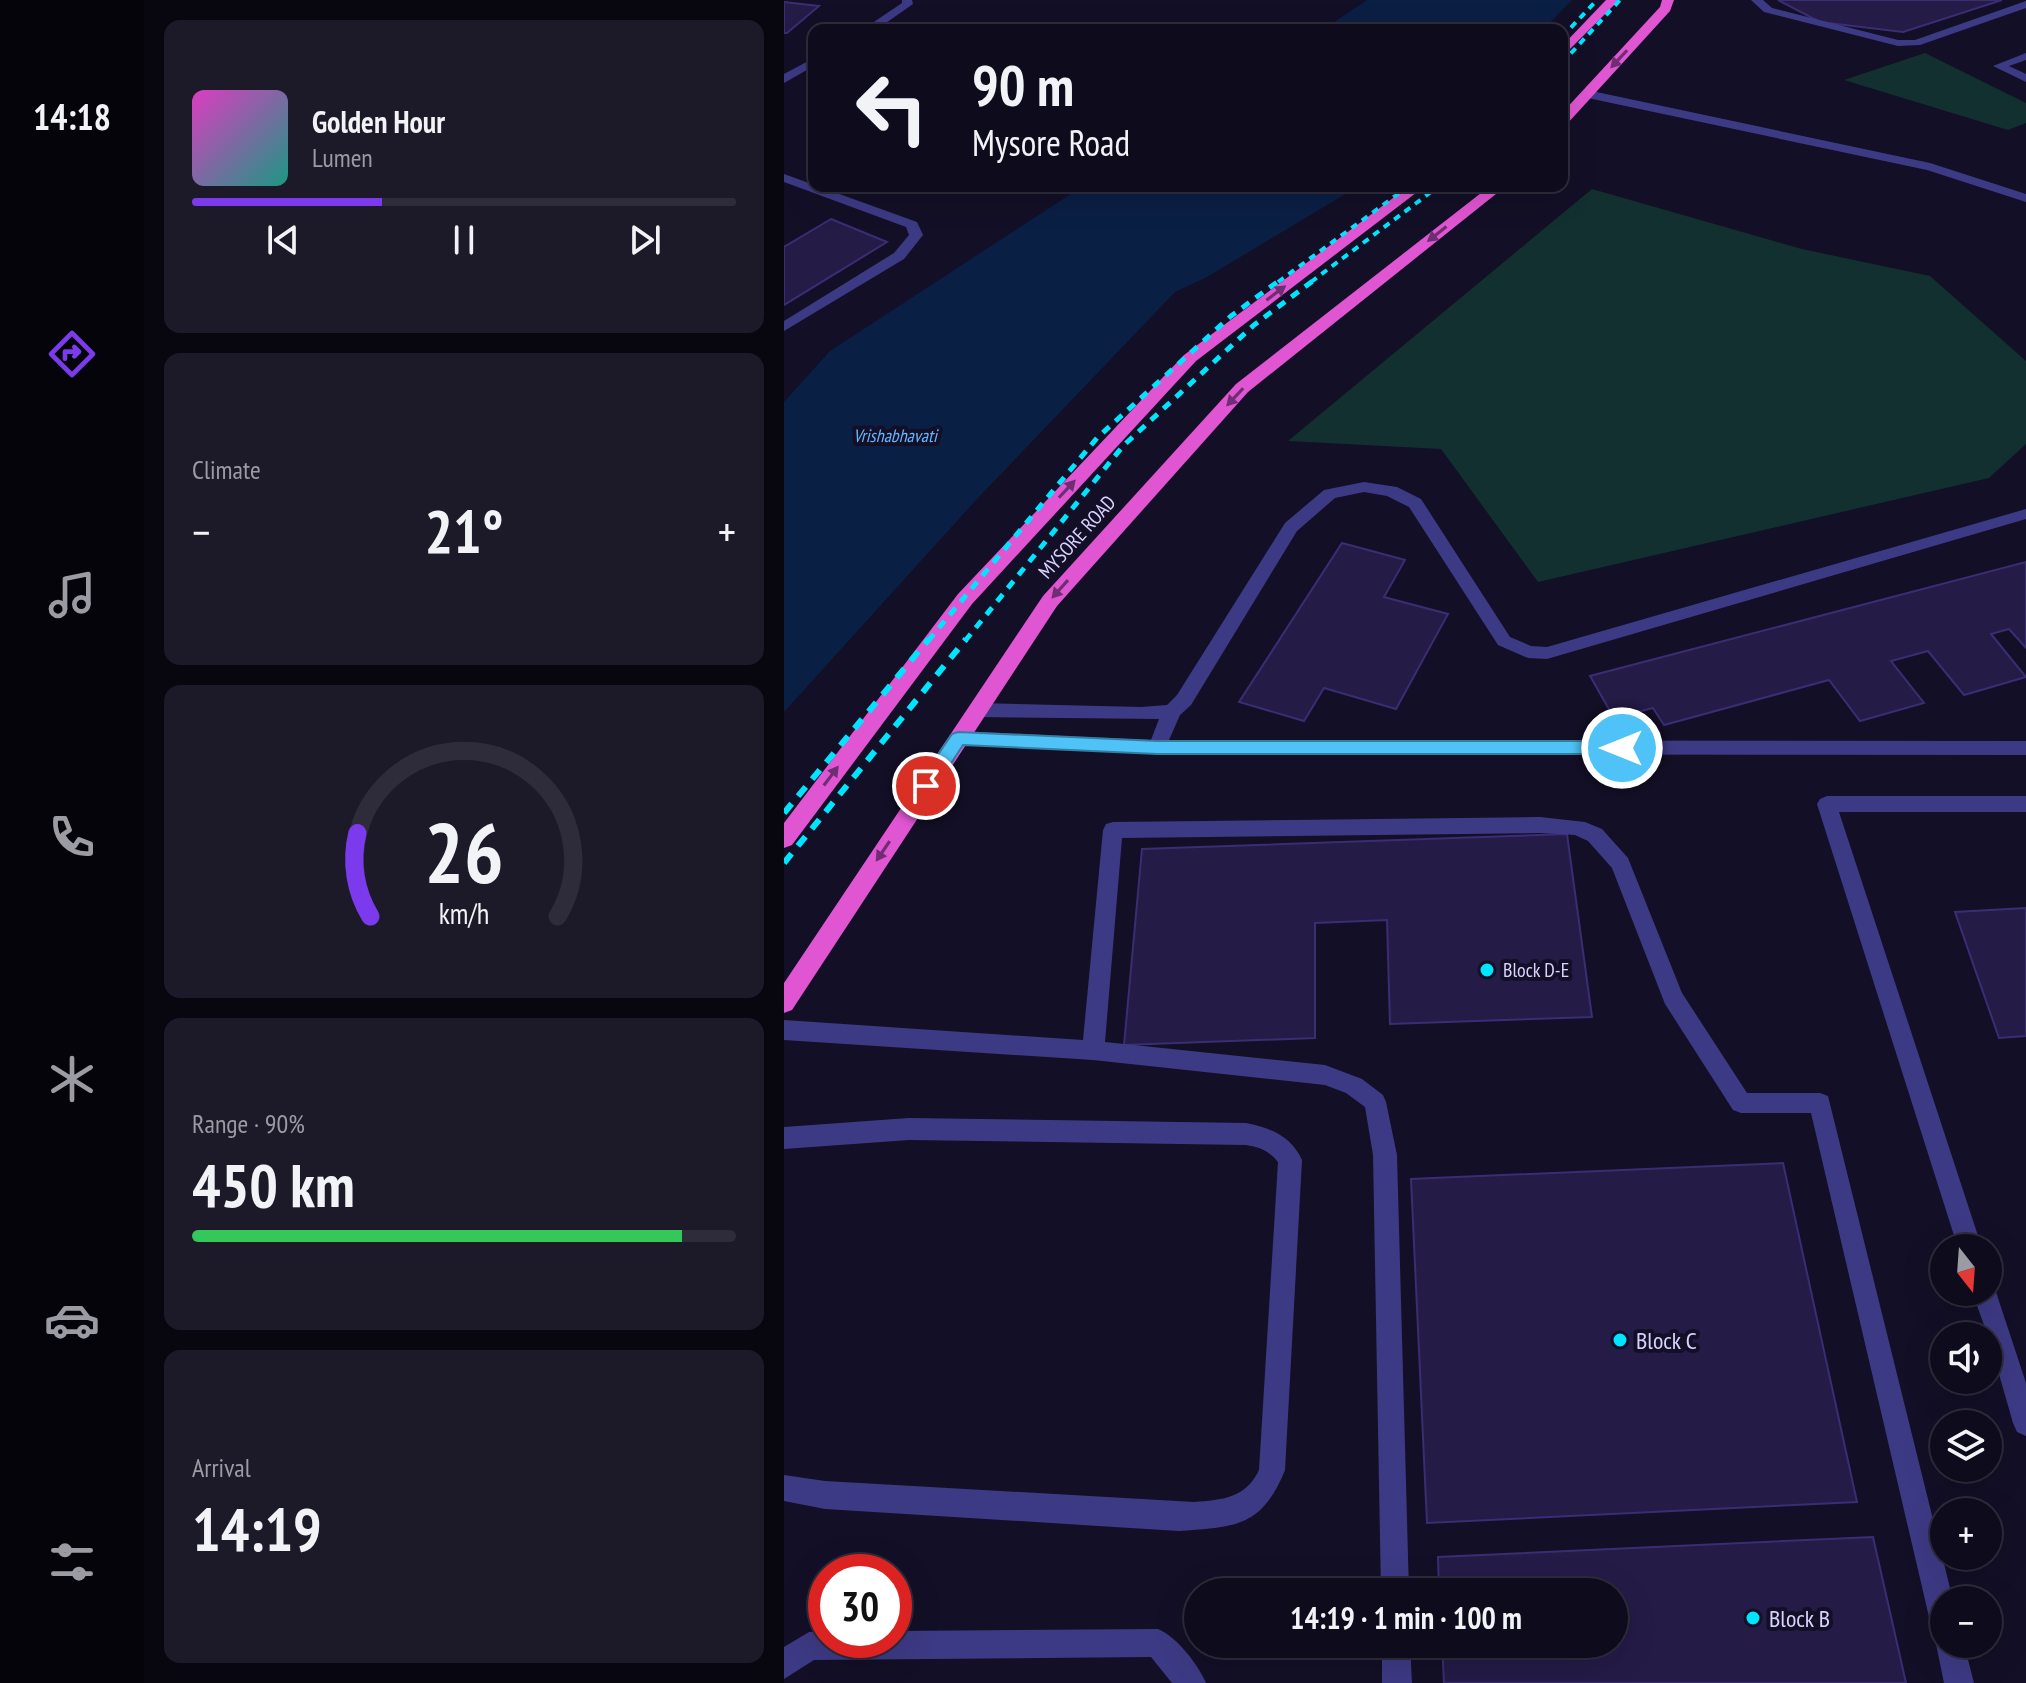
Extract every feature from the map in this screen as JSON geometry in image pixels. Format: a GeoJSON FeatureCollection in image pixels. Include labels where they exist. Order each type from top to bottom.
{"type":"FeatureCollection","features":[{"type":"Feature","properties":{"kind":"highway"},"geometry":{"type":"LineString","coordinates":[[1568,47],[1613,0]]}},
{"type":"Feature","properties":{"kind":"highway"},"geometry":{"type":"LineString","coordinates":[[1568,115],[1666,8],[1668,0]]}},
{"type":"Feature","properties":{"kind":"highway","name":"MYSORE ROAD"},"geometry":{"type":"LineString","coordinates":[[784,839],[965,599],[1190,358],[1410,192]]}},
{"type":"Feature","properties":{"kind":"highway","name":"MYSORE ROAD"},"geometry":{"type":"LineString","coordinates":[[784,1003],[1050,601],[1242,388],[1491,192]]}},
{"type":"Feature","properties":{"kind":"street"},"geometry":{"type":"LineString","coordinates":[[877,24],[908,4],[907,0]]}},
{"type":"Feature","properties":{"kind":"street"},"geometry":{"type":"LineString","coordinates":[[1756,0],[1768,10],[1898,43],[1929,40],[2026,4]]}},
{"type":"Feature","properties":{"kind":"street"},"geometry":{"type":"LineString","coordinates":[[2026,56],[1999,66],[2026,78]]}},
{"type":"Feature","properties":{"kind":"street"},"geometry":{"type":"LineString","coordinates":[[784,79],[808,65]]}},
{"type":"Feature","properties":{"kind":"street"},"geometry":{"type":"LineString","coordinates":[[1587,94],[1930,167],[2026,198]]}},
{"type":"Feature","properties":{"kind":"street"},"geometry":{"type":"LineString","coordinates":[[784,178],[808,187]]}},
{"type":"Feature","properties":{"kind":"street"},"geometry":{"type":"LineString","coordinates":[[784,327],[899,256],[916,235],[912,225],[822,192]]}},
{"type":"Feature","properties":{"kind":"street"},"geometry":{"type":"LineString","coordinates":[[1157,747],[1172,711],[1184,700],[1291,527],[1330,494],[1364,487],[1391,491],[1415,503],[1504,641],[1528,652],[1547,653],[2026,514]]}},
{"type":"Feature","properties":{"kind":"street"},"geometry":{"type":"LineString","coordinates":[[977,710],[1141,714],[1172,711]]}},
{"type":"Feature","properties":{"kind":"street"},"geometry":{"type":"LineString","coordinates":[[958,738],[1157,747],[2026,748]]}},
{"type":"Feature","properties":{"kind":"street"},"geometry":{"type":"LineString","coordinates":[[1965,1234],[1827,804],[2026,804]]}},
{"type":"Feature","properties":{"kind":"street"},"geometry":{"type":"LineString","coordinates":[[1093,1050],[1113,830],[1540,825],[1578,827],[1595,835],[1621,864],[1673,997],[1741,1103],[1820,1103],[1936,1586]]}},
{"type":"Feature","properties":{"kind":"street"},"geometry":{"type":"LineString","coordinates":[[784,1030],[1093,1050],[1325,1075],[1354,1086],[1375,1102],[1385,1155],[1395,1578]]}},
{"type":"Feature","properties":{"kind":"street"},"geometry":{"type":"LineString","coordinates":[[784,1138],[909,1129],[1246,1134],[1270,1139],[1282,1147],[1290,1160],[1272,1470],[1266,1490],[1251,1504],[1226,1513],[1179,1517],[825,1495],[784,1488]]}},
{"type":"Feature","properties":{"kind":"street"},"geometry":{"type":"LineString","coordinates":[[1988,1306],[2026,1423]]}},
{"type":"Feature","properties":{"kind":"street"},"geometry":{"type":"LineString","coordinates":[[784,1665],[809,1646],[1158,1643],[1191,1683]]}},
{"type":"Feature","properties":{"kind":"street"},"geometry":{"type":"LineString","coordinates":[[1396,1658],[1397,1683]]}},
{"type":"Feature","properties":{"kind":"street"},"geometry":{"type":"LineString","coordinates":[[1953,1658],[1959,1683]]}},
{"type":"Feature","properties":{"kind":"green space"},"geometry":{"type":"Polygon","coordinates":[[[1925,53],[2026,103],[2026,123],[2008,130],[1844,80],[1925,53]]]}},
{"type":"Feature","properties":{"kind":"green space"},"geometry":{"type":"Polygon","coordinates":[[[1592,189],[1802,249],[1930,276],[2026,361],[2026,444],[1989,478],[1538,582],[1441,449],[1288,441],[1592,189]]]}},
{"type":"Feature","properties":{"kind":"water"},"geometry":{"type":"Polygon","coordinates":[[[1367,0],[1572,0],[1549,24],[1331,24],[1367,0]]]}},
{"type":"Feature","properties":{"kind":"water","name":"Vrishabhavati"},"geometry":{"type":"Polygon","coordinates":[[[1074,192],[1349,192],[1207,277],[1175,292],[977,499],[784,712],[784,402],[830,351],[1074,192]]]}},
{"type":"Feature","properties":{"kind":"building"},"geometry":{"type":"Polygon","coordinates":[[[1778,0],[2002,0],[1903,32],[1820,22],[1778,0]]]}},
{"type":"Feature","properties":{"kind":"building"},"geometry":{"type":"Polygon","coordinates":[[[784,2],[819,6],[784,33],[784,2]]]}},
{"type":"Feature","properties":{"kind":"building"},"geometry":{"type":"Polygon","coordinates":[[[831,219],[887,242],[784,305],[784,247],[831,219]]]}},
{"type":"Feature","properties":{"kind":"building"},"geometry":{"type":"Polygon","coordinates":[[[1342,543],[1405,560],[1384,597],[1448,614],[1396,709],[1324,688],[1304,721],[1239,702],[1342,543]]]}},
{"type":"Feature","properties":{"kind":"building"},"geometry":{"type":"Polygon","coordinates":[[[2026,562],[2026,648],[2009,629],[1991,634],[2026,677],[1964,695],[1928,651],[1891,661],[1924,703],[1860,721],[1829,680],[1664,725],[1653,708],[1614,718],[1590,676],[2026,562]]]}},
{"type":"Feature","properties":{"kind":"building","name":"Block D-E"},"geometry":{"type":"Polygon","coordinates":[[[1567,834],[1592,1017],[1390,1024],[1387,920],[1315,923],[1315,1038],[1124,1045],[1142,849],[1567,834]]]}},
{"type":"Feature","properties":{"kind":"building"},"geometry":{"type":"Polygon","coordinates":[[[2026,908],[2026,1036],[1999,1038],[1955,912],[2026,908]]]}},
{"type":"Feature","properties":{"kind":"building","name":"Block C"},"geometry":{"type":"Polygon","coordinates":[[[1783,1163],[1857,1502],[1427,1523],[1411,1179],[1783,1163]]]}},
{"type":"Feature","properties":{"kind":"building","name":"Block B"},"geometry":{"type":"Polygon","coordinates":[[[1873,1537],[1906,1683],[1444,1683],[1443,1658],[1628,1658],[1628,1578],[1439,1578],[1438,1557],[1873,1537]]]}},
{"type":"Feature","properties":{"kind":"railway"},"geometry":{"type":"LineString","coordinates":[[1568,31],[1597,0]]}},
{"type":"Feature","properties":{"kind":"railway"},"geometry":{"type":"LineString","coordinates":[[1568,56],[1620,0]]}},
{"type":"Feature","properties":{"kind":"railway"},"geometry":{"type":"LineString","coordinates":[[1278,282],[1401,192]]}},
{"type":"Feature","properties":{"kind":"railway"},"geometry":{"type":"LineString","coordinates":[[1311,282],[1431,192]]}},
{"type":"Feature","properties":{"kind":"railway"},"geometry":{"type":"LineString","coordinates":[[928,641],[1097,438],[1231,316],[1280,280]]}},
{"type":"Feature","properties":{"kind":"railway"},"geometry":{"type":"LineString","coordinates":[[965,641],[1123,446],[1254,325],[1314,280]]}},
{"type":"Feature","properties":{"kind":"railway"},"geometry":{"type":"LineString","coordinates":[[784,813],[929,639]]}},
{"type":"Feature","properties":{"kind":"railway"},"geometry":{"type":"LineString","coordinates":[[784,863],[966,639]]}},
{"type":"Feature","properties":{"kind":"place","name":"Block D-E"},"geometry":{"type":"Point","coordinates":[1487,970]}},
{"type":"Feature","properties":{"kind":"place","name":"Block C"},"geometry":{"type":"Point","coordinates":[1620,1340]}},
{"type":"Feature","properties":{"kind":"place","name":"Block B"},"geometry":{"type":"Point","coordinates":[1753,1618]}},
{"type":"Feature","properties":{"kind":"route"},"geometry":{"type":"LineString","coordinates":[[926,786],[958,738],[1157,747],[1622,748]]}}]}
